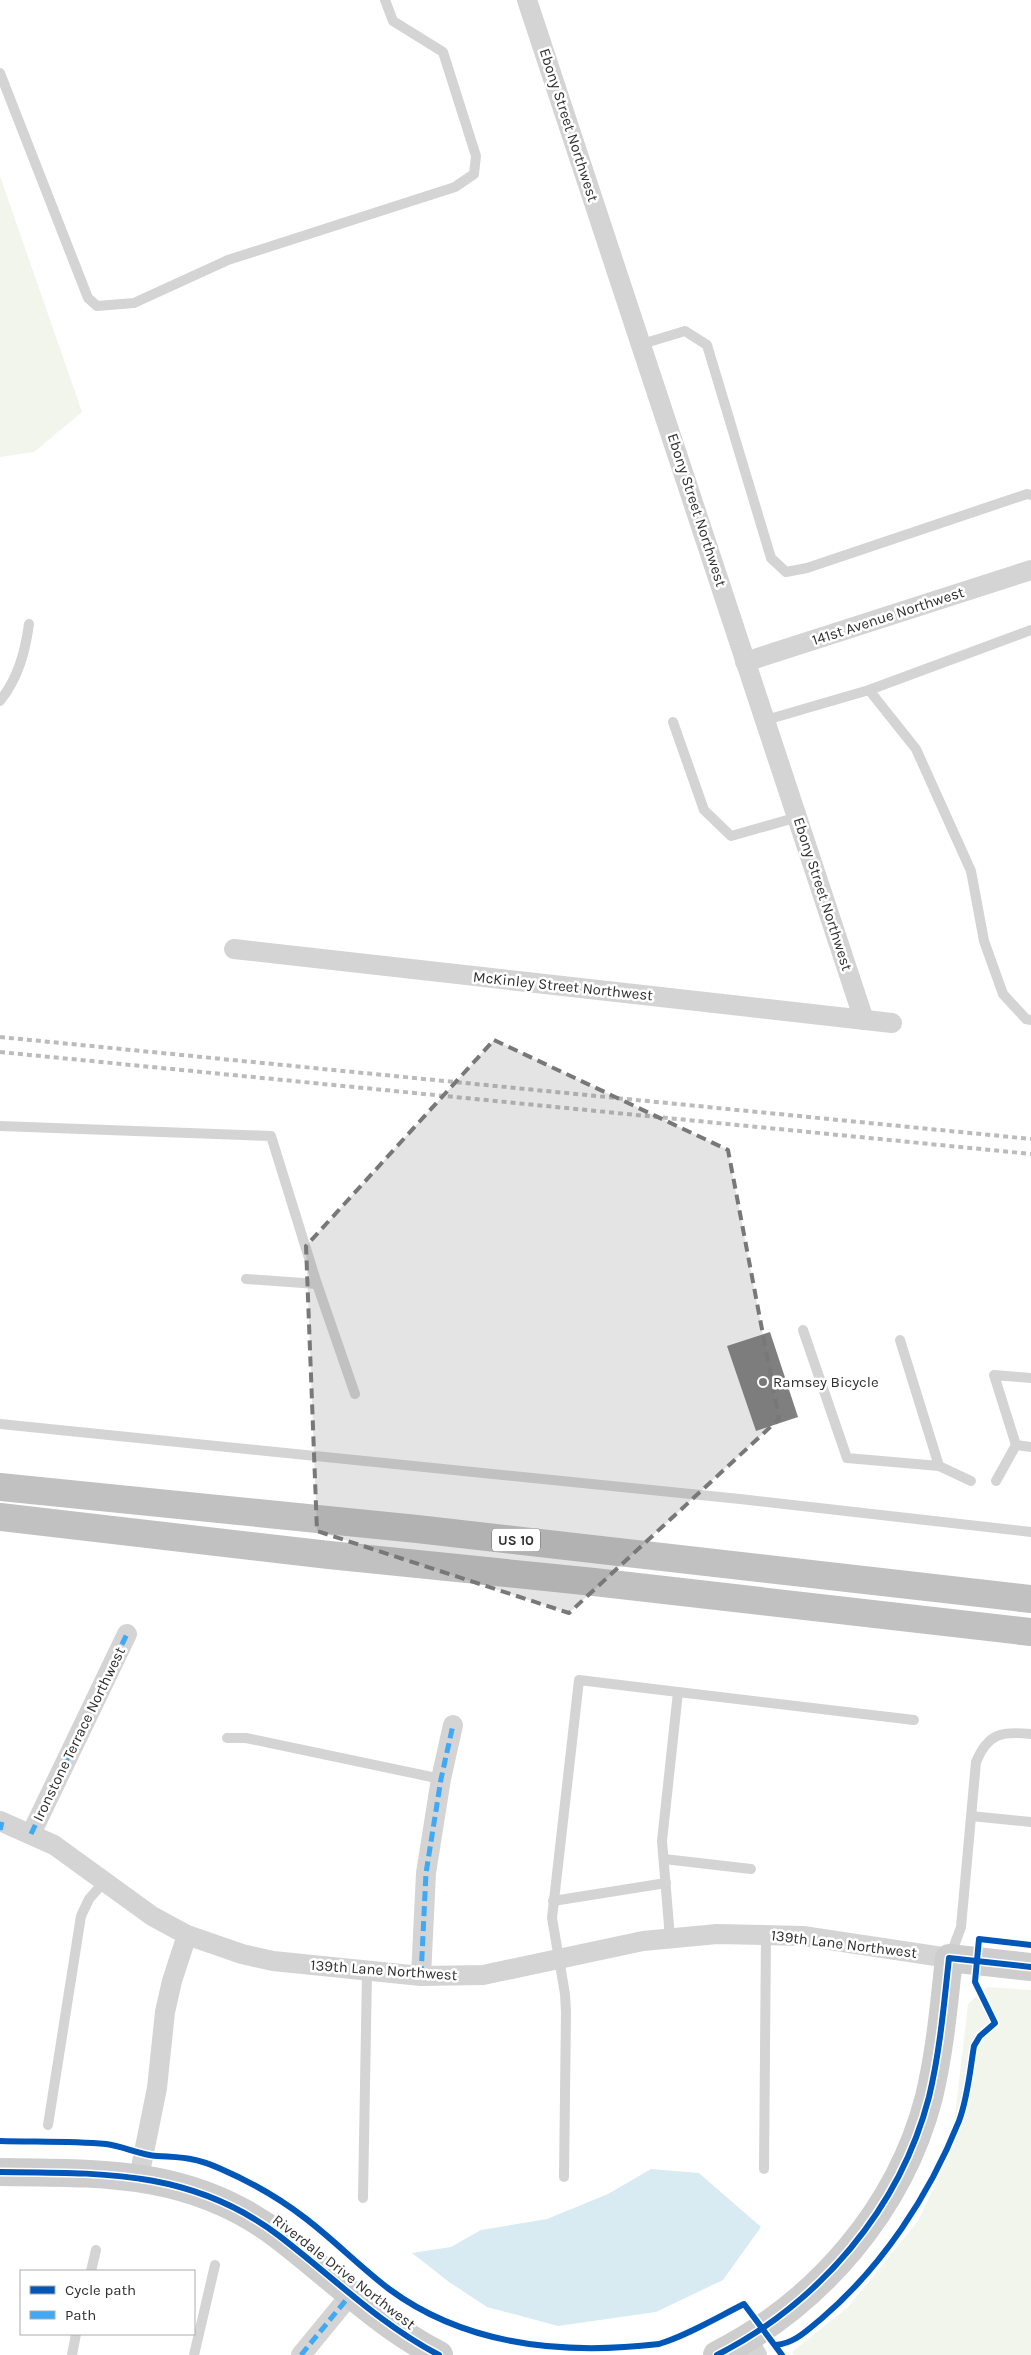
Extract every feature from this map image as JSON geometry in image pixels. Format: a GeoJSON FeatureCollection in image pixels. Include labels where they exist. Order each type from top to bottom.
{"type":"FeatureCollection","features":[{"type":"Feature","properties":{"kind":"highway","name":"US 10"},"geometry":{"type":"LineString","coordinates":[[0,1487],[417,1529],[1031,1599]]}},
{"type":"Feature","properties":{"kind":"highway","name":"US 10"},"geometry":{"type":"LineString","coordinates":[[0,1517],[1031,1632]]}},
{"type":"Feature","properties":{"kind":"street","name":"Ebony Street Northwest"},"geometry":{"type":"LineString","coordinates":[[527,0],[705,532],[745,662],[766,720],[864,1020]]}},
{"type":"Feature","properties":{"kind":"street","name":"141st Avenue Northwest"},"geometry":{"type":"LineString","coordinates":[[745,662],[1031,570]]}},
{"type":"Feature","properties":{"kind":"street","name":"McKinley Street Northwest"},"geometry":{"type":"LineString","coordinates":[[234,949],[892,1023]]}},
{"type":"Feature","properties":{"kind":"street","name":"Ironstone Terrace Northwest"},"geometry":{"type":"LineString","coordinates":[[31,1834],[127,1634]]}},
{"type":"Feature","properties":{"kind":"street"},"geometry":{"type":"LineString","coordinates":[[421,1976],[426,1873],[441,1779],[453,1725]]}},
{"type":"Feature","properties":{"kind":"street","name":"139th Lane Northwest"},"geometry":{"type":"LineString","coordinates":[[1,1825],[31,1834],[54,1845],[152,1916],[187,1935],[242,1954],[273,1961],[421,1976],[483,1975],[643,1941],[717,1934],[803,1936],[950,1958]]}},
{"type":"Feature","properties":{"kind":"street"},"geometry":{"type":"LineString","coordinates":[[138,2177],[158,2088],[165,2012],[172,1981],[187,1935]]}},
{"type":"Feature","properties":{"kind":"street"},"geometry":{"type":"LineString","coordinates":[[717,2355],[752,2347],[832,2270],[872,2221],[893,2188],[911,2148],[929,2097],[942,2024],[950,1958],[1031,1967]]}},
{"type":"Feature","properties":{"kind":"street","name":"Riverdale Drive Northwest"},"geometry":{"type":"LineString","coordinates":[[0,2172],[94,2173],[138,2177],[188,2189],[232,2207],[277,2234],[396,2330],[439,2355]]}},
{"type":"Feature","properties":{"kind":"street"},"geometry":{"type":"LineString","coordinates":[[301,2355],[351,2294]]}},
{"type":"Feature","properties":{"kind":"lane"},"geometry":{"type":"LineString","coordinates":[[0,73],[88,298],[97,306],[134,303],[228,260],[455,188],[474,174],[476,156],[443,52],[393,21],[386,0]]}},
{"type":"Feature","properties":{"kind":"lane"},"geometry":{"type":"LineString","coordinates":[[642,344],[685,331],[706,345],[772,558],[786,572],[807,568],[1027,494],[1031,495]]}},
{"type":"Feature","properties":{"kind":"lane"},"geometry":{"type":"LineString","coordinates":[[0,700],[11,687],[25,653],[29,624]]}},
{"type":"Feature","properties":{"kind":"lane"},"geometry":{"type":"LineString","coordinates":[[766,720],[869,690],[1031,630]]}},
{"type":"Feature","properties":{"kind":"lane"},"geometry":{"type":"LineString","coordinates":[[869,690],[916,749],[971,872],[984,941],[1003,994],[1026,1019],[1031,1020]]}},
{"type":"Feature","properties":{"kind":"lane"},"geometry":{"type":"LineString","coordinates":[[673,722],[704,810],[731,836],[798,817]]}},
{"type":"Feature","properties":{"kind":"lane"},"geometry":{"type":"LineString","coordinates":[[0,1126],[271,1136],[317,1284],[355,1394]]}},
{"type":"Feature","properties":{"kind":"lane"},"geometry":{"type":"LineString","coordinates":[[246,1279],[317,1284]]}},
{"type":"Feature","properties":{"kind":"lane"},"geometry":{"type":"LineString","coordinates":[[803,1330],[847,1458],[939,1466],[971,1481]]}},
{"type":"Feature","properties":{"kind":"lane"},"geometry":{"type":"LineString","coordinates":[[900,1340],[939,1466]]}},
{"type":"Feature","properties":{"kind":"lane"},"geometry":{"type":"LineString","coordinates":[[996,1481],[1016,1445],[994,1375],[1031,1378]]}},
{"type":"Feature","properties":{"kind":"lane"},"geometry":{"type":"LineString","coordinates":[[0,1424],[740,1499],[1031,1532]]}},
{"type":"Feature","properties":{"kind":"lane"},"geometry":{"type":"LineString","coordinates":[[1016,1445],[1031,1447]]}},
{"type":"Feature","properties":{"kind":"lane"},"geometry":{"type":"LineString","coordinates":[[564,2177],[566,2012],[552,1918],[580,1680],[914,1720]]}},
{"type":"Feature","properties":{"kind":"lane"},"geometry":{"type":"LineString","coordinates":[[670,1938],[662,1841],[678,1692]]}},
{"type":"Feature","properties":{"kind":"lane"},"geometry":{"type":"LineString","coordinates":[[950,1958],[961,1927],[976,1762],[982,1748],[991,1738],[1014,1732],[1031,1734]]}},
{"type":"Feature","properties":{"kind":"lane"},"geometry":{"type":"LineString","coordinates":[[227,1738],[246,1738],[441,1779]]}},
{"type":"Feature","properties":{"kind":"lane"},"geometry":{"type":"LineString","coordinates":[[971,1816],[1031,1822]]}},
{"type":"Feature","properties":{"kind":"lane"},"geometry":{"type":"LineString","coordinates":[[664,1859],[751,1869]]}},
{"type":"Feature","properties":{"kind":"lane"},"geometry":{"type":"LineString","coordinates":[[48,2125],[81,1916],[89,1899],[104,1882]]}},
{"type":"Feature","properties":{"kind":"lane"},"geometry":{"type":"LineString","coordinates":[[553,1901],[666,1884]]}},
{"type":"Feature","properties":{"kind":"lane"},"geometry":{"type":"LineString","coordinates":[[764,2169],[766,1934]]}},
{"type":"Feature","properties":{"kind":"lane"},"geometry":{"type":"LineString","coordinates":[[363,2198],[367,1972]]}},
{"type":"Feature","properties":{"kind":"lane"},"geometry":{"type":"LineString","coordinates":[[91,2270],[96,2250]]}},
{"type":"Feature","properties":{"kind":"lane"},"geometry":{"type":"LineString","coordinates":[[194,2355],[215,2265]]}},
{"type":"Feature","properties":{"kind":"lane"},"geometry":{"type":"LineString","coordinates":[[72,2355],[76,2335]]}},
{"type":"Feature","properties":{"kind":"highlighted area"},"geometry":{"type":"Polygon","coordinates":[[[494,1040],[728,1150],[779,1419],[569,1613],[317,1531],[306,1246],[494,1040]]]}},
{"type":"Feature","properties":{"kind":"shaded area"},"geometry":{"type":"Polygon","coordinates":[[[0,176],[82,412],[34,452],[0,457],[0,176]]]}},
{"type":"Feature","properties":{"kind":"shaded area"},"geometry":{"type":"Polygon","coordinates":[[[987,1987],[1031,1990],[1031,2355],[794,2355],[792,2352],[848,2307],[918,2221],[951,2151],[968,2004],[987,1987]]]}},
{"type":"Feature","properties":{"kind":"shaded area"},"geometry":{"type":"Polygon","coordinates":[[[651,2169],[699,2173],[761,2227],[723,2280],[656,2312],[558,2326],[487,2307],[449,2282],[412,2253],[451,2247],[481,2230],[547,2219],[608,2194],[651,2169]]]}},
{"type":"Feature","properties":{"kind":"building","name":"Ramsey Bicycle"},"geometry":{"type":"Polygon","coordinates":[[[770,1332],[798,1417],[756,1431],[727,1346],[770,1332]]]}},
{"type":"Feature","properties":{"kind":"railway"},"geometry":{"type":"LineString","coordinates":[[0,1037],[1031,1139]]}},
{"type":"Feature","properties":{"kind":"railway"},"geometry":{"type":"LineString","coordinates":[[0,1052],[1031,1154]]}},
{"type":"Feature","properties":{"kind":"marked path"},"geometry":{"type":"LineString","coordinates":[[31,1834],[127,1634]]}},
{"type":"Feature","properties":{"kind":"marked path"},"geometry":{"type":"LineString","coordinates":[[421,1976],[426,1873],[441,1779],[453,1725]]}},
{"type":"Feature","properties":{"kind":"marked path"},"geometry":{"type":"LineString","coordinates":[[0,1830],[2,1822]]}},
{"type":"Feature","properties":{"kind":"marked path"},"geometry":{"type":"LineString","coordinates":[[301,2355],[351,2294]]}},
{"type":"Feature","properties":{"kind":"cycle path"},"geometry":{"type":"LineString","coordinates":[[776,2345],[789,2342],[805,2332],[843,2299],[864,2277],[902,2229],[947,2149],[959,2121],[967,2093],[974,2046],[980,2036],[995,2023],[975,1982],[979,1939],[1031,1945]]}},
{"type":"Feature","properties":{"kind":"cycle path"},"geometry":{"type":"LineString","coordinates":[[717,2355],[754,2334],[789,2308],[821,2280],[850,2248],[876,2214],[898,2177],[916,2138],[933,2080],[949,1958],[1031,1967]]}},
{"type":"Feature","properties":{"kind":"cycle path"},"geometry":{"type":"LineString","coordinates":[[0,2141],[106,2144],[151,2155],[189,2159],[212,2165],[275,2197],[316,2226],[389,2289],[419,2308],[450,2323],[483,2334],[518,2342],[588,2348],[659,2344],[691,2331],[744,2304],[782,2355]]}},
{"type":"Feature","properties":{"kind":"cycle path"},"geometry":{"type":"LineString","coordinates":[[0,2172],[110,2175],[179,2187],[213,2198],[246,2214],[278,2235],[396,2329],[439,2355]]}},
{"type":"Feature","properties":{"kind":"place","name":"Ramsey Bicycle"},"geometry":{"type":"Point","coordinates":[763,1382]}}]}
